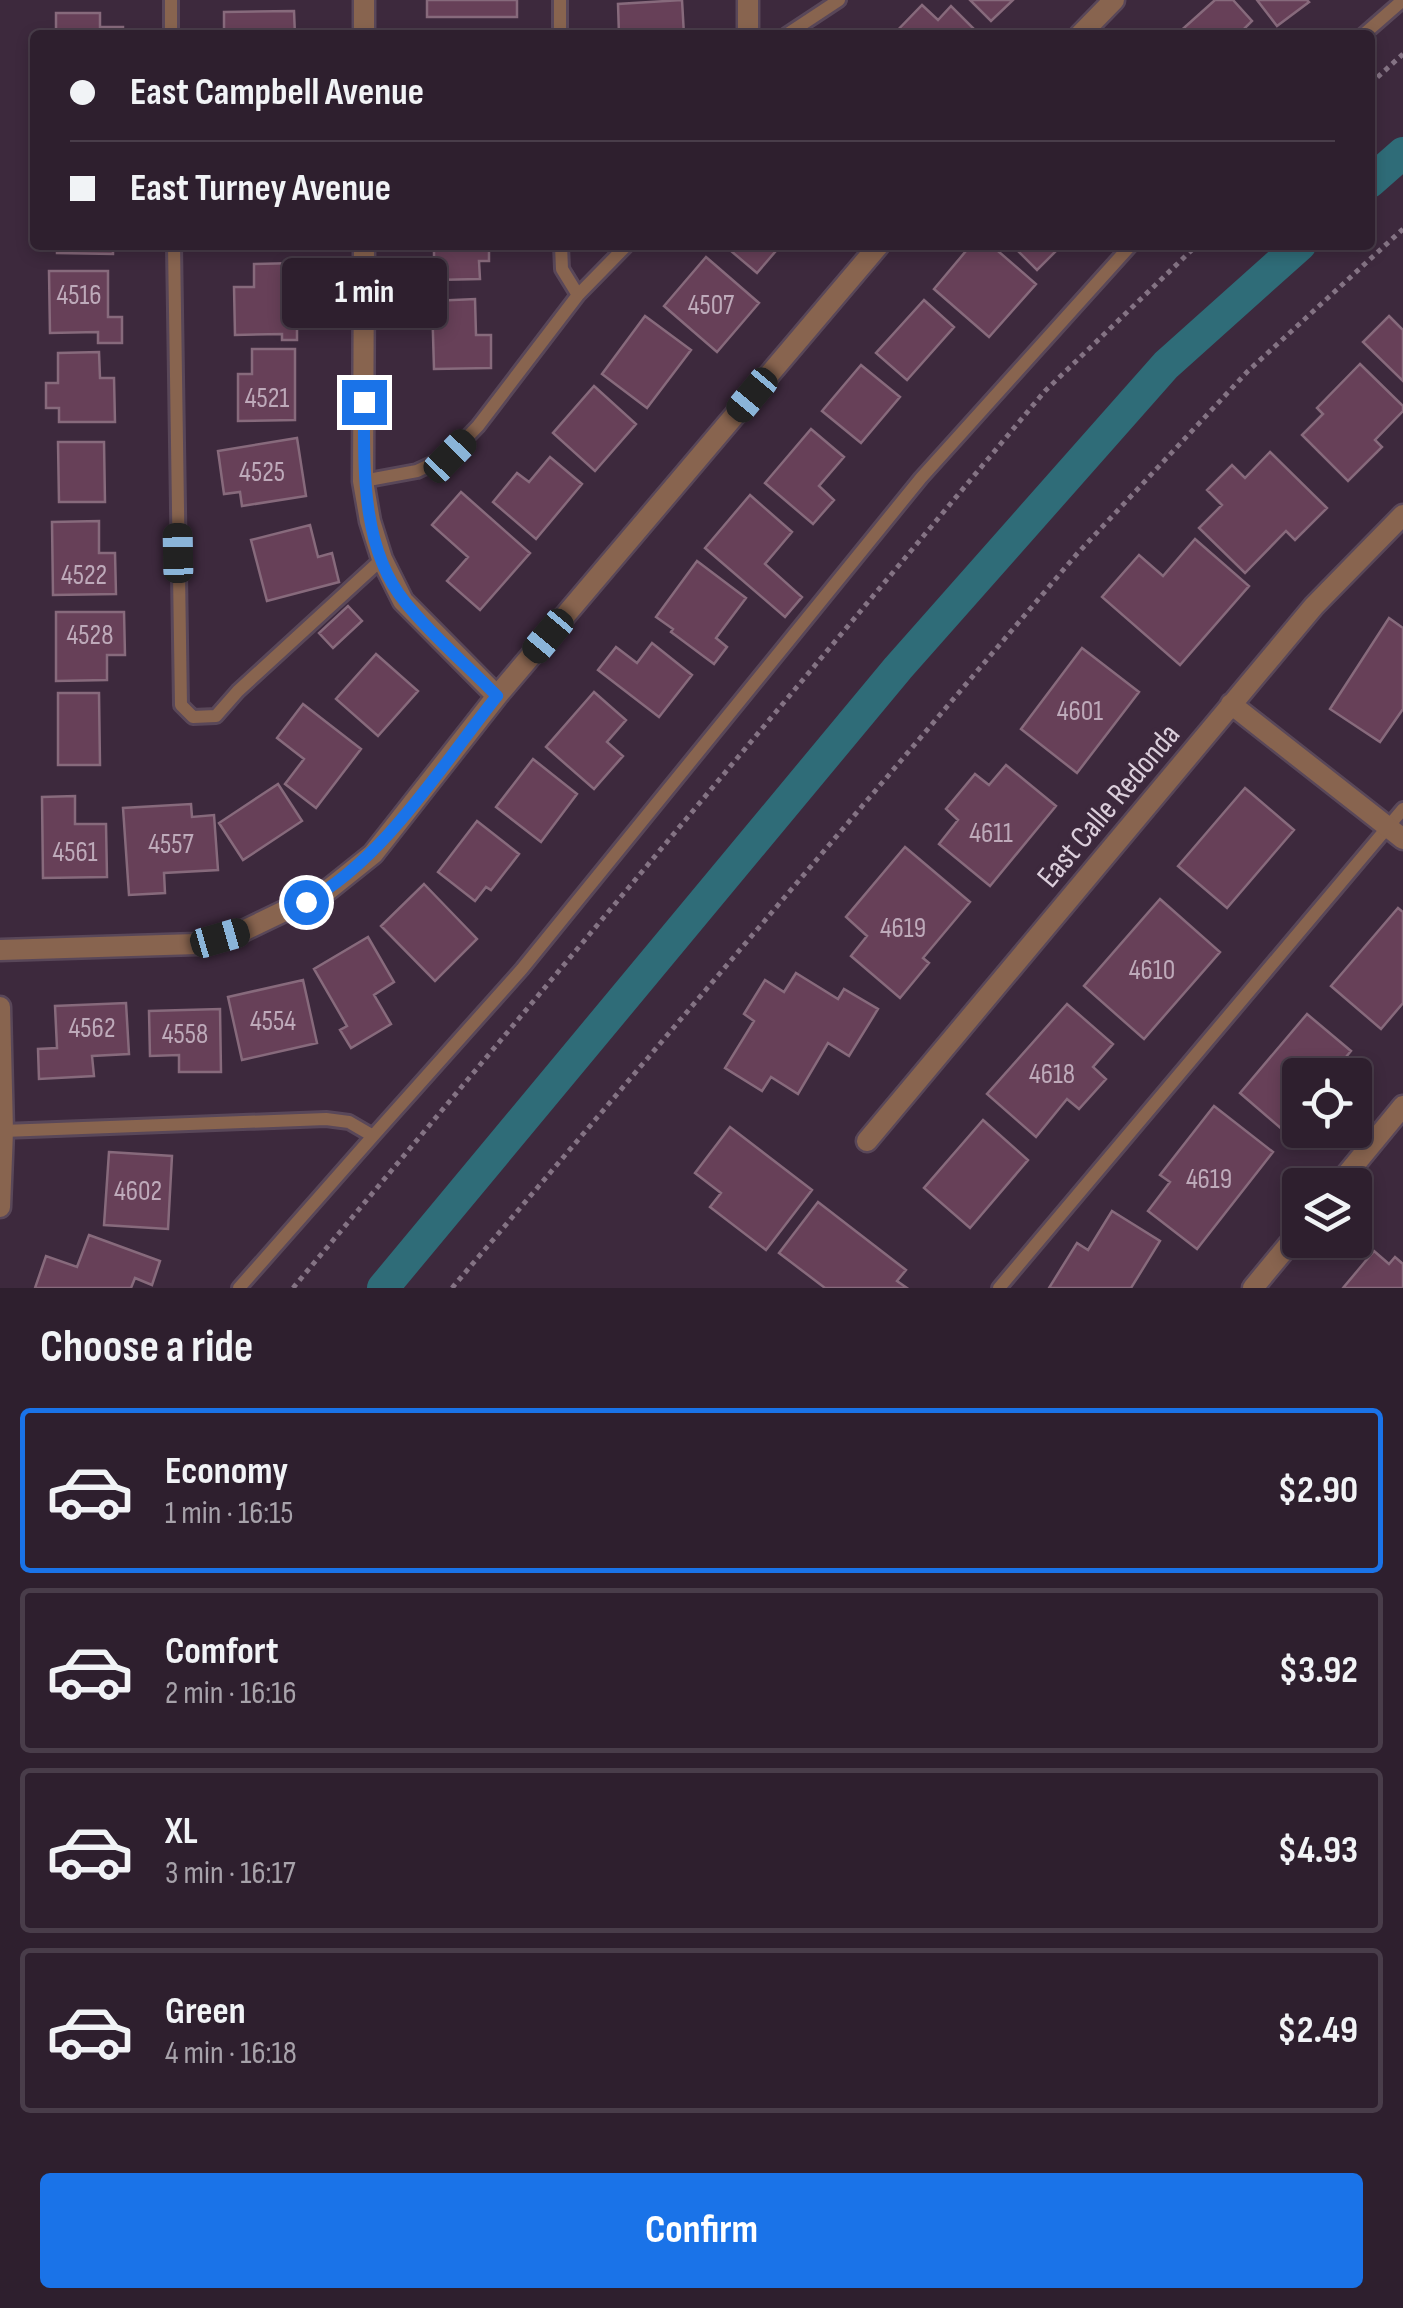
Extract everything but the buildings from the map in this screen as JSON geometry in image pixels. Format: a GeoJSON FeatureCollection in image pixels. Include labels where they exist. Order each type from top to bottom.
{"type":"FeatureCollection","features":[{"type":"Feature","properties":{"kind":"street"},"geometry":{"type":"LineString","coordinates":[[364,0],[364,30]]}},
{"type":"Feature","properties":{"kind":"street"},"geometry":{"type":"LineString","coordinates":[[748,0],[748,30]]}},
{"type":"Feature","properties":{"kind":"street"},"geometry":{"type":"LineString","coordinates":[[1085,30],[1114,0]]}},
{"type":"Feature","properties":{"kind":"street"},"geometry":{"type":"LineString","coordinates":[[364,250],[363,481],[370,522],[382,559],[403,600],[497,696]]}},
{"type":"Feature","properties":{"kind":"street"},"geometry":{"type":"LineString","coordinates":[[0,950],[197,944],[284,914],[328,890],[373,854],[497,696],[875,250]]}},
{"type":"Feature","properties":{"kind":"street","name":"East Calle Redonda"},"geometry":{"type":"LineString","coordinates":[[867,1141],[1314,606],[1403,515]]}},
{"type":"Feature","properties":{"kind":"street"},"geometry":{"type":"LineString","coordinates":[[1231,704],[1395,832]]}},
{"type":"Feature","properties":{"kind":"street"},"geometry":{"type":"LineString","coordinates":[[0,1007],[0,1206]]}},
{"type":"Feature","properties":{"kind":"street"},"geometry":{"type":"LineString","coordinates":[[1352,1168],[1403,1106]]}},
{"type":"Feature","properties":{"kind":"street"},"geometry":{"type":"LineString","coordinates":[[1253,1288],[1282,1253]]}},
{"type":"Feature","properties":{"kind":"lane"},"geometry":{"type":"LineString","coordinates":[[171,0],[172,30]]}},
{"type":"Feature","properties":{"kind":"lane"},"geometry":{"type":"LineString","coordinates":[[560,0],[560,30]]}},
{"type":"Feature","properties":{"kind":"lane"},"geometry":{"type":"LineString","coordinates":[[794,30],[839,0]]}},
{"type":"Feature","properties":{"kind":"lane"},"geometry":{"type":"LineString","coordinates":[[1369,30],[1402,0]]}},
{"type":"Feature","properties":{"kind":"lane"},"geometry":{"type":"LineString","coordinates":[[174,250],[181,706],[194,717],[216,716],[238,691],[382,559]]}},
{"type":"Feature","properties":{"kind":"lane"},"geometry":{"type":"LineString","coordinates":[[561,250],[562,269],[578,294]]}},
{"type":"Feature","properties":{"kind":"lane"},"geometry":{"type":"LineString","coordinates":[[363,481],[417,471],[450,456],[478,426],[578,294],[622,250]]}},
{"type":"Feature","properties":{"kind":"lane"},"geometry":{"type":"LineString","coordinates":[[238,1288],[522,969],[921,478],[1126,250]]}},
{"type":"Feature","properties":{"kind":"lane"},"geometry":{"type":"LineString","coordinates":[[999,1288],[1395,832],[1403,809]]}},
{"type":"Feature","properties":{"kind":"lane"},"geometry":{"type":"LineString","coordinates":[[3,1131],[326,1119],[349,1122],[373,1136]]}},
{"type":"Feature","properties":{"kind":"path"},"geometry":{"type":"LineString","coordinates":[[1375,79],[1403,54]]}},
{"type":"Feature","properties":{"kind":"path"},"geometry":{"type":"LineString","coordinates":[[452,1288],[1076,555],[1248,370],[1403,229]]}},
{"type":"Feature","properties":{"kind":"path"},"geometry":{"type":"LineString","coordinates":[[293,1288],[1045,391],[1192,250]]}},
{"type":"Feature","properties":{"kind":"waterway"},"geometry":{"type":"LineString","coordinates":[[1375,178],[1403,153]]}},
{"type":"Feature","properties":{"kind":"waterway"},"geometry":{"type":"LineString","coordinates":[[383,1288],[898,668],[1166,365],[1294,250]]}},
{"type":"Feature","properties":{"kind":"route"},"geometry":{"type":"LineString","coordinates":[[306,902],[328,890],[373,854],[497,696],[403,600],[382,559],[363,481],[364,402]]}}]}
